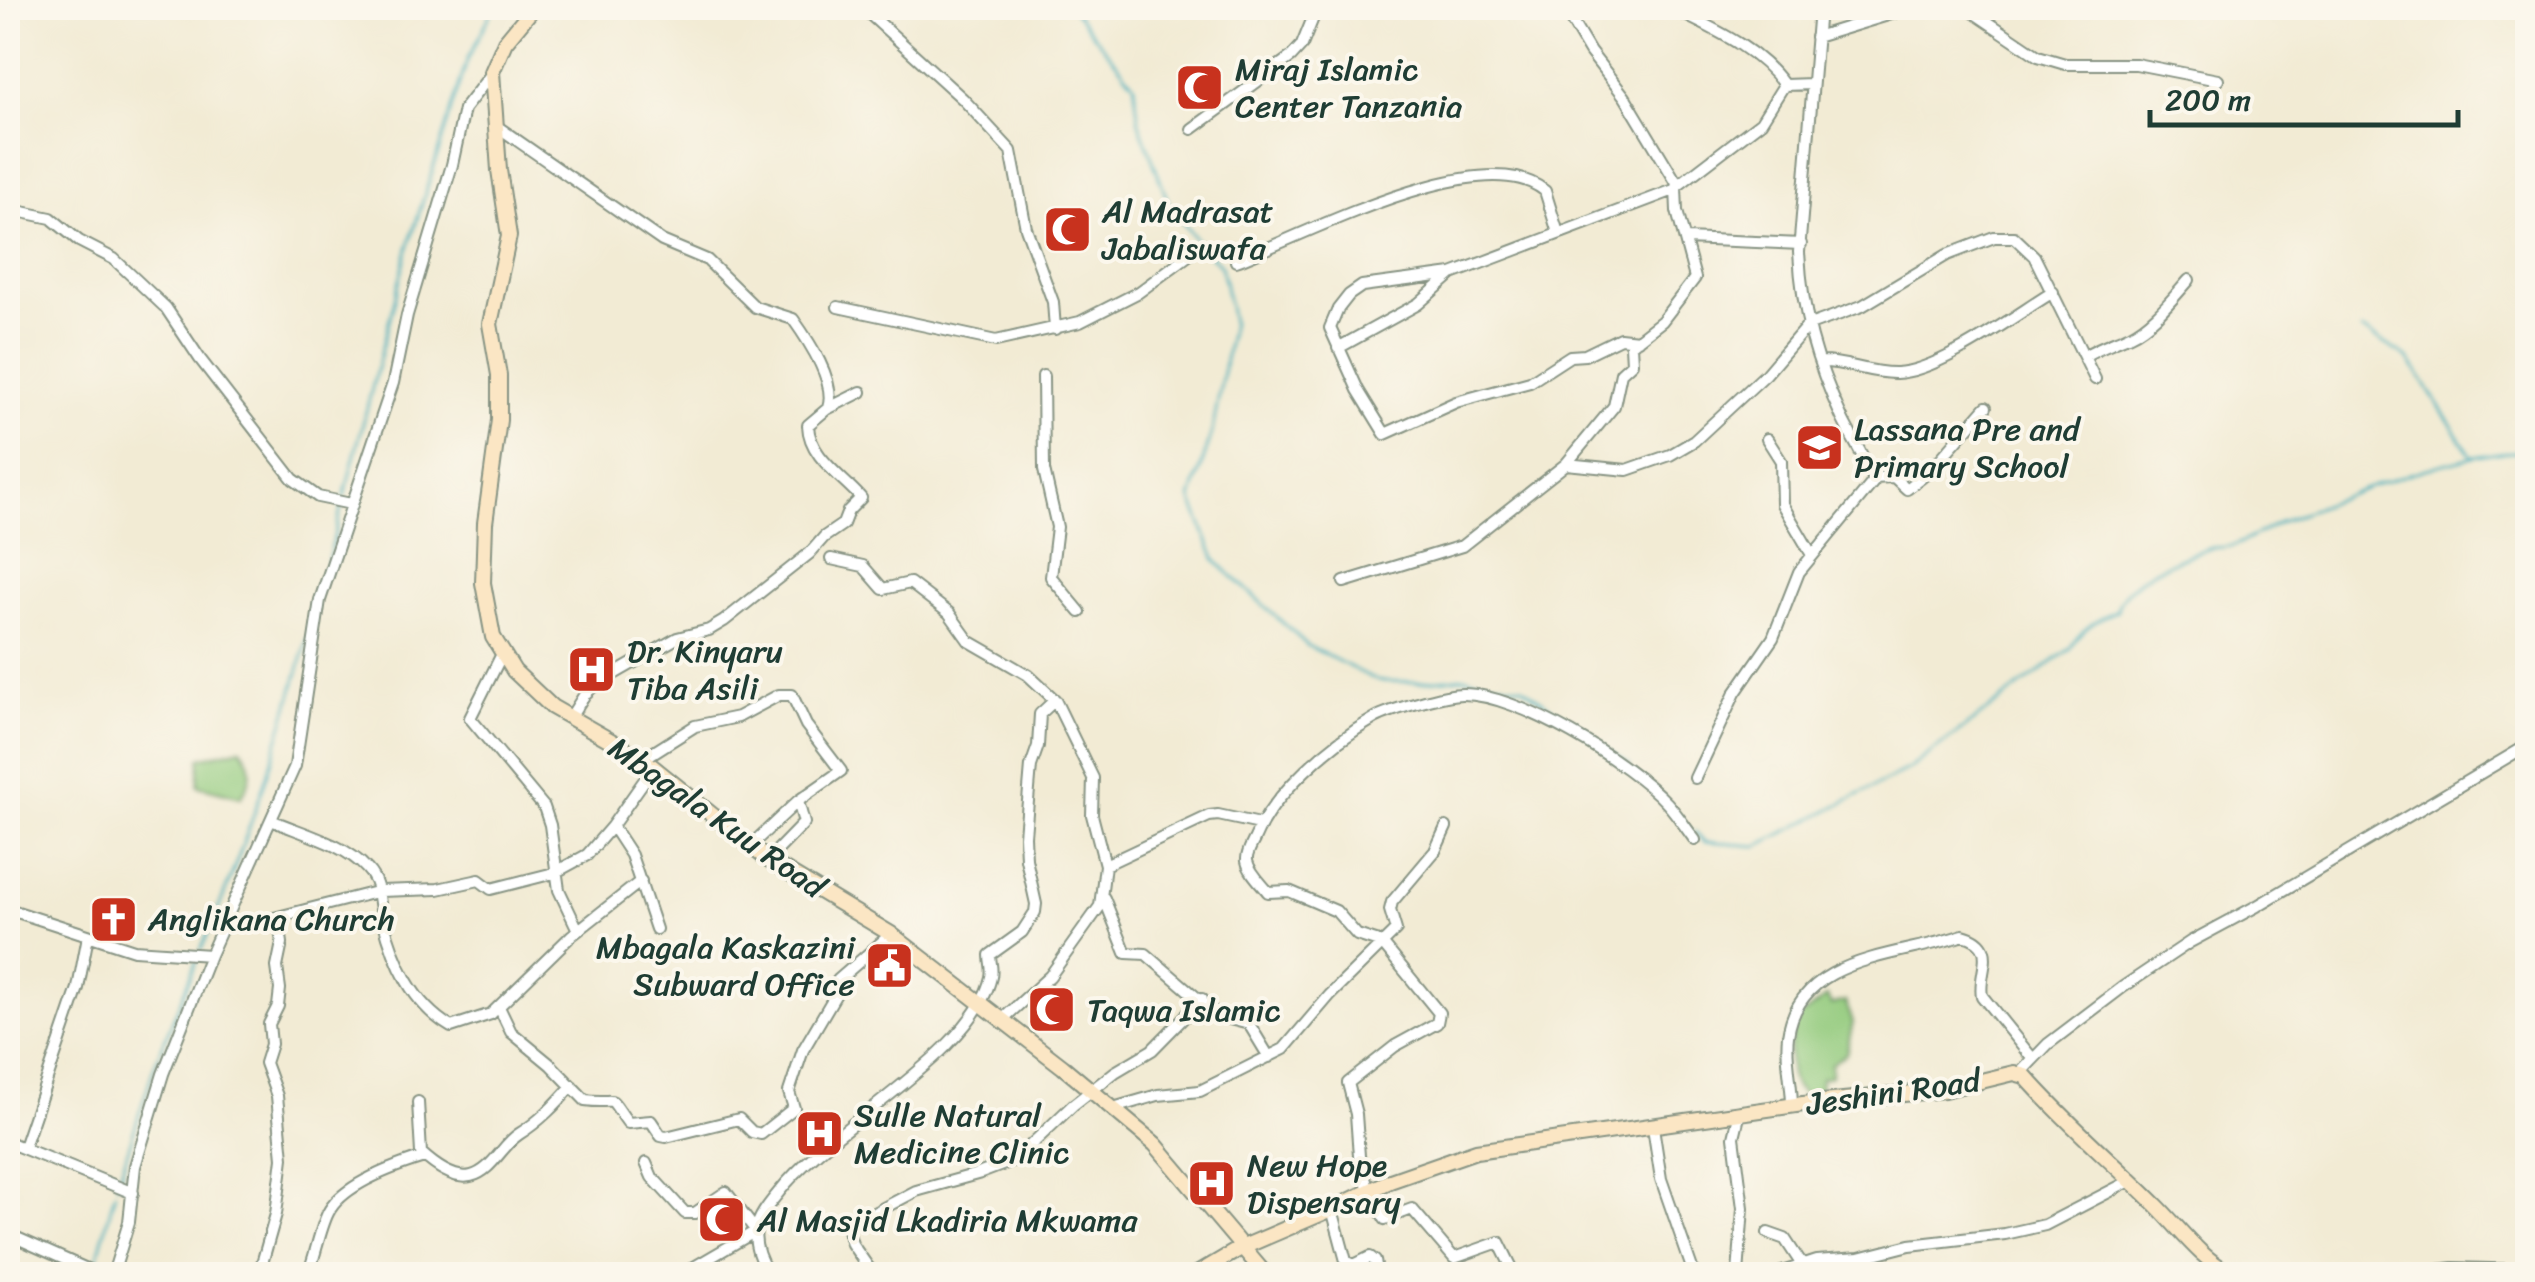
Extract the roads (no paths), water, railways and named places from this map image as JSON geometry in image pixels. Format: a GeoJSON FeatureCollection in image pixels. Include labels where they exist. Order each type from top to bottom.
{"type":"FeatureCollection","features":[{"type":"Feature","properties":{"kind":"street"},"geometry":{"type":"LineString","coordinates":[[113,1274],[129,1222],[135,1166],[163,1074],[223,924],[295,766],[320,600],[393,383],[407,316],[452,165],[464,108],[492,72],[505,42],[533,8]]}},
{"type":"Feature","properties":{"kind":"street"},"geometry":{"type":"LineString","coordinates":[[863,8],[963,100],[1010,151],[1026,228],[1053,302],[1055,330]]}},
{"type":"Feature","properties":{"kind":"street"},"geometry":{"type":"LineString","coordinates":[[1192,128],[1290,56],[1302,44],[1317,8]]}},
{"type":"Feature","properties":{"kind":"street"},"geometry":{"type":"LineString","coordinates":[[1671,8],[1733,40],[1766,64],[1784,85]]}},
{"type":"Feature","properties":{"kind":"street"},"geometry":{"type":"LineString","coordinates":[[1694,778],[1736,693],[1773,638],[1793,582],[1871,488],[1874,478],[1842,418],[1806,326],[1801,286],[1818,8]]}},
{"type":"Feature","properties":{"kind":"street"},"geometry":{"type":"LineString","coordinates":[[1816,38],[1911,8]]}},
{"type":"Feature","properties":{"kind":"street"},"geometry":{"type":"LineString","coordinates":[[1968,8],[2038,56],[2065,64],[2136,64],[2218,80]]}},
{"type":"Feature","properties":{"kind":"street"},"geometry":{"type":"LineString","coordinates":[[1344,582],[1462,546],[1566,464],[1616,403],[1622,373],[1632,363],[1631,345],[1662,321],[1695,278],[1676,188],[1625,97],[1590,52],[1566,10]]}},
{"type":"Feature","properties":{"kind":"street","name":"Mbagala Kuu Road"},"geometry":{"type":"LineString","coordinates":[[492,72],[509,236],[490,324],[500,374],[488,479],[483,583],[493,636],[503,652],[526,684],[570,718],[648,764],[768,860],[892,934],[1004,1018],[1155,1144],[1265,1274]]}},
{"type":"Feature","properties":{"kind":"street"},"geometry":{"type":"LineString","coordinates":[[1784,85],[1812,84]]}},
{"type":"Feature","properties":{"kind":"street"},"geometry":{"type":"LineString","coordinates":[[1638,340],[1620,338],[1584,355],[1568,356],[1530,382],[1456,402],[1385,434],[1330,332],[1338,310],[1368,284],[1452,274],[1676,188],[1761,122],[1784,85]]}},
{"type":"Feature","properties":{"kind":"street"},"geometry":{"type":"LineString","coordinates":[[498,127],[662,241],[706,260],[755,306],[793,319],[824,377],[830,400],[828,409]]}},
{"type":"Feature","properties":{"kind":"street"},"geometry":{"type":"LineString","coordinates":[[1236,260],[1312,226],[1416,190],[1502,175],[1525,178],[1546,191],[1558,233]]}},
{"type":"Feature","properties":{"kind":"street"},"geometry":{"type":"LineString","coordinates":[[8,209],[52,218],[79,240],[114,258],[166,308],[292,479],[318,498],[351,504]]}},
{"type":"Feature","properties":{"kind":"street"},"geometry":{"type":"LineString","coordinates":[[1566,464],[1626,470],[1687,446],[1766,374],[1806,326],[1862,306],[1947,255],[1994,236],[2014,237],[2034,256],[2095,379]]}},
{"type":"Feature","properties":{"kind":"street"},"geometry":{"type":"LineString","coordinates":[[1686,239],[1802,244]]}},
{"type":"Feature","properties":{"kind":"street"},"geometry":{"type":"LineString","coordinates":[[838,307],[996,341],[1080,322],[1139,292],[1201,246]]}},
{"type":"Feature","properties":{"kind":"street"},"geometry":{"type":"LineString","coordinates":[[1338,348],[1418,304],[1452,274]]}},
{"type":"Feature","properties":{"kind":"street"},"geometry":{"type":"LineString","coordinates":[[2086,355],[2108,342],[2132,335],[2162,310],[2188,280]]}},
{"type":"Feature","properties":{"kind":"street"},"geometry":{"type":"LineString","coordinates":[[1820,362],[1893,373],[1924,368],[2054,292]]}},
{"type":"Feature","properties":{"kind":"street"},"geometry":{"type":"LineString","coordinates":[[1043,376],[1044,470],[1056,527],[1051,577],[1080,612]]}},
{"type":"Feature","properties":{"kind":"street"},"geometry":{"type":"LineString","coordinates":[[570,718],[585,694],[596,685],[677,638],[716,625],[807,556],[844,522],[848,511],[861,498],[824,461],[808,425],[860,392]]}},
{"type":"Feature","properties":{"kind":"street"},"geometry":{"type":"LineString","coordinates":[[1874,478],[1894,477],[1907,490],[1930,471],[1986,408]]}},
{"type":"Feature","properties":{"kind":"street"},"geometry":{"type":"LineString","coordinates":[[1767,439],[1781,461],[1782,504],[1812,555]]}},
{"type":"Feature","properties":{"kind":"street"},"geometry":{"type":"LineString","coordinates":[[831,560],[863,566],[883,589],[910,583],[949,613],[969,642],[1028,675],[1055,700],[1093,778],[1092,815],[1104,864],[1104,897],[1126,952],[1146,954],[1218,1016],[1248,1024],[1269,1057]]}},
{"type":"Feature","properties":{"kind":"street"},"geometry":{"type":"LineString","coordinates":[[503,652],[470,718],[544,807],[550,825],[554,873],[578,930]]}},
{"type":"Feature","properties":{"kind":"street"},"geometry":{"type":"LineString","coordinates":[[223,924],[258,922],[380,891],[438,889],[476,880],[491,889],[554,873],[587,855],[612,826],[648,764],[695,726],[738,717],[788,693],[806,725],[841,769],[832,780],[798,801],[751,845]]}},
{"type":"Feature","properties":{"kind":"street"},"geometry":{"type":"LineString","coordinates":[[1516,1274],[1499,1242],[1468,1256],[1452,1258],[1412,1208],[1385,1219],[1369,1192],[1356,1143],[1356,1114],[1349,1080],[1440,1018],[1396,956],[1382,944],[1357,935],[1336,912],[1289,891],[1268,892],[1247,861],[1260,824],[1284,793],[1356,730],[1388,712],[1466,694],[1531,712],[1602,754],[1640,779],[1667,804],[1694,840]]}},
{"type":"Feature","properties":{"kind":"street"},"geometry":{"type":"LineString","coordinates":[[768,1274],[757,1250],[756,1231],[765,1209],[802,1165],[959,1032],[981,1002],[992,970],[990,954],[1022,932],[1035,912],[1025,854],[1031,770],[1038,746],[1040,714],[1055,700]]}},
{"type":"Feature","properties":{"kind":"street","name":"Jeshini Road"},"geometry":{"type":"LineString","coordinates":[[1197,1274],[1241,1248],[1408,1174],[1476,1152],[1792,1105],[1944,1090],[2020,1073],[2032,1058],[2122,987],[2190,942],[2528,745]]}},
{"type":"Feature","properties":{"kind":"street"},"geometry":{"type":"LineString","coordinates":[[768,860],[804,824],[798,801]]}},
{"type":"Feature","properties":{"kind":"street"},"geometry":{"type":"LineString","coordinates":[[1104,864],[1208,816],[1260,824]]}},
{"type":"Feature","properties":{"kind":"street"},"geometry":{"type":"LineString","coordinates":[[271,820],[358,860],[373,876],[380,891],[382,917],[406,981],[447,1026],[453,1027],[485,1017],[499,1007],[532,970],[641,880]]}},
{"type":"Feature","properties":{"kind":"street"},"geometry":{"type":"LineString","coordinates":[[612,826],[628,847],[656,928]]}},
{"type":"Feature","properties":{"kind":"street"},"geometry":{"type":"LineString","coordinates":[[1113,1108],[1158,1094],[1200,1090],[1290,1044],[1330,995],[1396,928],[1390,910],[1392,902],[1435,851],[1446,827]]}},
{"type":"Feature","properties":{"kind":"street"},"geometry":{"type":"LineString","coordinates":[[1004,1018],[1033,994],[1065,957],[1104,897]]}},
{"type":"Feature","properties":{"kind":"street"},"geometry":{"type":"LineString","coordinates":[[8,910],[134,950],[210,955]]}},
{"type":"Feature","properties":{"kind":"street"},"geometry":{"type":"LineString","coordinates":[[259,1274],[276,1214],[283,1158],[277,1096],[265,1064],[271,1044],[269,1024],[278,1006],[280,989],[280,930]]}},
{"type":"Feature","properties":{"kind":"street"},"geometry":{"type":"LineString","coordinates":[[499,1007],[513,1034],[585,1100],[607,1098],[617,1102],[628,1123],[651,1121],[664,1137],[736,1119],[761,1134],[794,1108],[789,1092],[803,1050],[840,987],[838,980],[892,934]]}},
{"type":"Feature","properties":{"kind":"street"},"geometry":{"type":"LineString","coordinates":[[1792,1105],[1787,1038],[1798,1003],[1816,983],[1840,969],[1963,935],[1976,940],[1984,953],[1982,996],[2032,1058]]}},
{"type":"Feature","properties":{"kind":"street"},"geometry":{"type":"LineString","coordinates":[[24,1146],[78,988],[88,936]]}},
{"type":"Feature","properties":{"kind":"street"},"geometry":{"type":"LineString","coordinates":[[873,1274],[849,1238],[848,1230],[853,1224],[916,1191],[1015,1160],[1056,1118],[1152,1050],[1202,999]]}},
{"type":"Feature","properties":{"kind":"street"},"geometry":{"type":"LineString","coordinates":[[2020,1073],[2200,1252],[2230,1274]]}},
{"type":"Feature","properties":{"kind":"street"},"geometry":{"type":"LineString","coordinates":[[418,1102],[419,1150],[456,1176],[466,1177],[477,1174],[518,1135],[541,1121],[572,1086]]}},
{"type":"Feature","properties":{"kind":"street"},"geometry":{"type":"LineString","coordinates":[[1738,1274],[1743,1208],[1734,1137],[1740,1112]]}},
{"type":"Feature","properties":{"kind":"street"},"geometry":{"type":"LineString","coordinates":[[1653,1127],[1661,1179],[1691,1274],[1715,1274]]}},
{"type":"Feature","properties":{"kind":"street"},"geometry":{"type":"LineString","coordinates":[[8,1142],[133,1193]]}},
{"type":"Feature","properties":{"kind":"street"},"geometry":{"type":"LineString","coordinates":[[308,1274],[334,1203],[369,1179],[424,1157]]}},
{"type":"Feature","properties":{"kind":"street"},"geometry":{"type":"LineString","coordinates":[[646,1162],[652,1176],[685,1213],[695,1213],[726,1192],[756,1231]]}},
{"type":"Feature","properties":{"kind":"street"},"geometry":{"type":"LineString","coordinates":[[1776,1274],[1802,1265],[2046,1225],[2130,1181]]}},
{"type":"Feature","properties":{"kind":"street"},"geometry":{"type":"LineString","coordinates":[[1332,1210],[1346,1262],[1354,1265],[1370,1257],[1378,1274]]}},
{"type":"Feature","properties":{"kind":"street"},"geometry":{"type":"LineString","coordinates":[[682,1274],[756,1231]]}},
{"type":"Feature","properties":{"kind":"street"},"geometry":{"type":"LineString","coordinates":[[1768,1233],[1785,1239],[1802,1265]]}},
{"type":"Feature","properties":{"kind":"street"},"geometry":{"type":"LineString","coordinates":[[8,1234],[98,1274]]}},
{"type":"Feature","properties":{"kind":"street"},"geometry":{"type":"LineString","coordinates":[[2420,1274],[2472,1270],[2528,1272]]}},
{"type":"Feature","properties":{"kind":"street"},"geometry":{"type":"LineString","coordinates":[[2324,1274],[2344,1274]]}},
{"type":"Feature","properties":{"kind":"waterway"},"geometry":{"type":"LineString","coordinates":[[344,497],[408,248],[468,58],[494,8]]}},
{"type":"Feature","properties":{"kind":"waterway"},"geometry":{"type":"LineString","coordinates":[[1071,8],[1134,84],[1139,123],[1170,207],[1199,243]]}},
{"type":"Feature","properties":{"kind":"waterway"},"geometry":{"type":"LineString","coordinates":[[1204,249],[1221,266],[1232,322],[1212,433],[1191,498],[1216,561],[1308,646],[1378,681],[1464,677],[1523,687],[1630,765]]}},
{"type":"Feature","properties":{"kind":"waterway"},"geometry":{"type":"LineString","coordinates":[[2362,330],[2408,358],[2471,455]]}},
{"type":"Feature","properties":{"kind":"waterway"},"geometry":{"type":"LineString","coordinates":[[1695,832],[1705,842],[1758,846],[1909,769],[2070,649],[2084,630],[2117,610],[2121,599],[2141,579],[2169,563],[2208,549],[2234,546],[2309,510],[2442,464],[2505,452],[2528,453]]}},
{"type":"Feature","properties":{"kind":"waterway"},"geometry":{"type":"LineString","coordinates":[[327,565],[342,505]]}},
{"type":"Feature","properties":{"kind":"waterway"},"geometry":{"type":"LineString","coordinates":[[201,950],[263,788],[312,621]]}},
{"type":"Feature","properties":{"kind":"waterway"},"geometry":{"type":"LineString","coordinates":[[117,1185],[154,1067],[198,957]]}},
{"type":"Feature","properties":{"kind":"waterway"},"geometry":{"type":"LineString","coordinates":[[95,1267],[115,1192]]}},
{"type":"Feature","properties":{"kind":"place","name":"Miraj Islamic Center Tanzania"},"geometry":{"type":"Point","coordinates":[1200,87]}},
{"type":"Feature","properties":{"kind":"place","name":"Al Madrasat Jabaliswafa"},"geometry":{"type":"Point","coordinates":[1067,229]}},
{"type":"Feature","properties":{"kind":"place","name":"Lassana Pre and Primary School"},"geometry":{"type":"Point","coordinates":[1819,447]}},
{"type":"Feature","properties":{"kind":"place","name":"Dr. Kinyaru Tiba Asili"},"geometry":{"type":"Point","coordinates":[592,669]}},
{"type":"Feature","properties":{"kind":"place","name":"Anglikana Church"},"geometry":{"type":"Point","coordinates":[113,919]}},
{"type":"Feature","properties":{"kind":"place","name":"Mbagala Kaskazini Subward Office"},"geometry":{"type":"Point","coordinates":[890,965]}},
{"type":"Feature","properties":{"kind":"place","name":"Taqwa Islamic"},"geometry":{"type":"Point","coordinates":[1052,1010]}},
{"type":"Feature","properties":{"kind":"place","name":"Sulle Natural Medicine Clinic"},"geometry":{"type":"Point","coordinates":[819,1133]}},
{"type":"Feature","properties":{"kind":"place","name":"New Hope Dispensary"},"geometry":{"type":"Point","coordinates":[1212,1183]}},
{"type":"Feature","properties":{"kind":"place","name":"Al Masjid Lkadiria Mkwama"},"geometry":{"type":"Point","coordinates":[722,1220]}}]}
